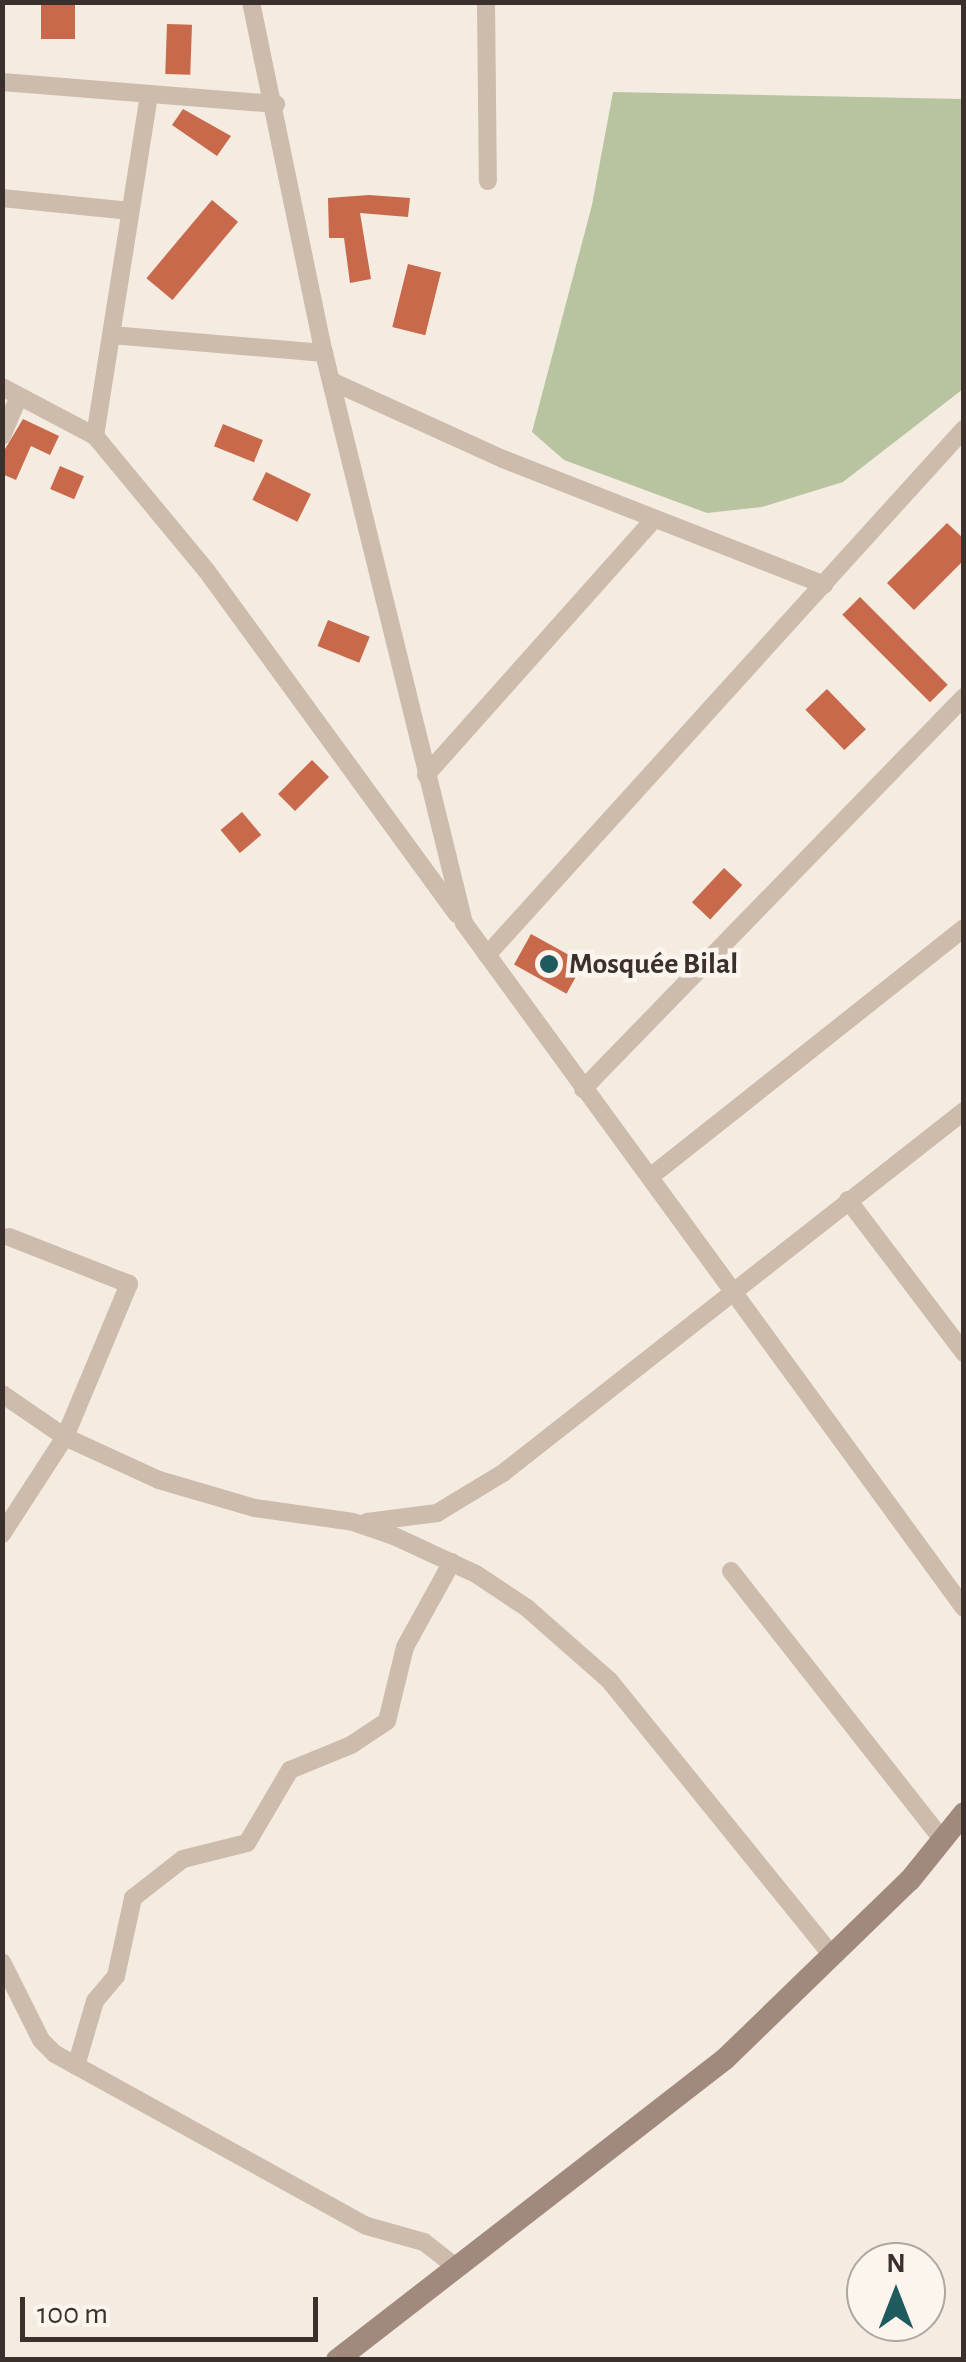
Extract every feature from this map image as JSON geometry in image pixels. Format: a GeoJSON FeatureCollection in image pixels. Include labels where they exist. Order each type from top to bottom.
{"type":"FeatureCollection","features":[{"type":"Feature","properties":{"kind":"main road"},"geometry":{"type":"LineString","coordinates":[[341,2358],[724,2059],[943,1840],[964,1814]]}},
{"type":"Feature","properties":{"kind":"street"},"geometry":{"type":"LineString","coordinates":[[251,2],[276,104],[324,353],[464,924]]}},
{"type":"Feature","properties":{"kind":"street"},"geometry":{"type":"LineString","coordinates":[[486,2],[488,182]]}},
{"type":"Feature","properties":{"kind":"street"},"geometry":{"type":"LineString","coordinates":[[2,82],[276,104]]}},
{"type":"Feature","properties":{"kind":"street"},"geometry":{"type":"LineString","coordinates":[[94,436],[149,94]]}},
{"type":"Feature","properties":{"kind":"street"},"geometry":{"type":"LineString","coordinates":[[2,198],[130,211]]}},
{"type":"Feature","properties":{"kind":"street"},"geometry":{"type":"LineString","coordinates":[[111,335],[324,353]]}},
{"type":"Feature","properties":{"kind":"street"},"geometry":{"type":"LineString","coordinates":[[331,381],[652,521],[824,585]]}},
{"type":"Feature","properties":{"kind":"street"},"geometry":{"type":"LineString","coordinates":[[2,436],[11,392],[94,436],[206,570],[964,1608]]}},
{"type":"Feature","properties":{"kind":"street"},"geometry":{"type":"LineString","coordinates":[[488,955],[964,429]]}},
{"type":"Feature","properties":{"kind":"street"},"geometry":{"type":"LineString","coordinates":[[426,775],[652,521]]}},
{"type":"Feature","properties":{"kind":"street"},"geometry":{"type":"LineString","coordinates":[[583,1089],[964,697]]}},
{"type":"Feature","properties":{"kind":"street"},"geometry":{"type":"LineString","coordinates":[[650,1177],[964,928]]}},
{"type":"Feature","properties":{"kind":"street"},"geometry":{"type":"LineString","coordinates":[[353,1522],[418,1518],[465,1499],[963,1114]]}},
{"type":"Feature","properties":{"kind":"street"},"geometry":{"type":"LineString","coordinates":[[848,1200],[964,1353]]}},
{"type":"Feature","properties":{"kind":"street"},"geometry":{"type":"LineString","coordinates":[[2,1534],[64,1437],[129,1284],[9,1236]]}},
{"type":"Feature","properties":{"kind":"street"},"geometry":{"type":"LineString","coordinates":[[2,1394],[64,1437],[218,1498],[353,1522],[452,1562],[527,1608],[609,1680],[830,1953]]}},
{"type":"Feature","properties":{"kind":"street"},"geometry":{"type":"LineString","coordinates":[[76,2066],[94,2001],[116,1976],[134,1898],[183,1859],[247,1843],[290,1770],[351,1745],[387,1722],[406,1647],[452,1562]]}},
{"type":"Feature","properties":{"kind":"street"},"geometry":{"type":"LineString","coordinates":[[730,1572],[943,1840]]}},
{"type":"Feature","properties":{"kind":"street"},"geometry":{"type":"LineString","coordinates":[[2,1962],[41,2040],[76,2066],[366,2226],[424,2242],[455,2266]]}},
{"type":"Feature","properties":{"kind":"green space"},"geometry":{"type":"Polygon","coordinates":[[[613,92],[963,99],[963,389],[843,482],[762,507],[707,513],[564,460],[532,432],[592,205],[613,92]]]}},
{"type":"Feature","properties":{"kind":"building"},"geometry":{"type":"Polygon","coordinates":[[[41,2],[75,2],[75,39],[41,39],[41,2]]]}},
{"type":"Feature","properties":{"kind":"building"},"geometry":{"type":"Polygon","coordinates":[[[167,24],[192,25],[190,75],[165,74],[167,24]]]}},
{"type":"Feature","properties":{"kind":"building"},"geometry":{"type":"Polygon","coordinates":[[[183,109],[231,136],[217,156],[172,125],[183,109]]]}},
{"type":"Feature","properties":{"kind":"building"},"geometry":{"type":"Polygon","coordinates":[[[328,198],[410,198],[408,217],[360,213],[371,279],[350,283],[344,238],[329,238],[328,198]]]}},
{"type":"Feature","properties":{"kind":"building"},"geometry":{"type":"Polygon","coordinates":[[[212,200],[238,222],[172,300],[146,278],[212,200]]]}},
{"type":"Feature","properties":{"kind":"building"},"geometry":{"type":"Polygon","coordinates":[[[408,264],[441,272],[425,335],[392,327],[408,264]]]}},
{"type":"Feature","properties":{"kind":"building"},"geometry":{"type":"Polygon","coordinates":[[[23,419],[59,436],[50,455],[31,446],[16,480],[2,474],[2,454],[23,419]]]}},
{"type":"Feature","properties":{"kind":"building"},"geometry":{"type":"Polygon","coordinates":[[[223,424],[263,440],[254,462],[214,446],[223,424]]]}},
{"type":"Feature","properties":{"kind":"building"},"geometry":{"type":"Polygon","coordinates":[[[60,466],[84,476],[74,499],[50,489],[60,466]]]}},
{"type":"Feature","properties":{"kind":"building"},"geometry":{"type":"Polygon","coordinates":[[[266,472],[311,494],[297,522],[252,500],[266,472]]]}},
{"type":"Feature","properties":{"kind":"building"},"geometry":{"type":"Polygon","coordinates":[[[947,523],[964,539],[964,560],[914,610],[887,583],[947,523]]]}},
{"type":"Feature","properties":{"kind":"building"},"geometry":{"type":"Polygon","coordinates":[[[860,597],[948,685],[930,702],[842,615],[860,597]]]}},
{"type":"Feature","properties":{"kind":"building"},"geometry":{"type":"Polygon","coordinates":[[[328,620],[370,637],[359,663],[318,646],[328,620]]]}},
{"type":"Feature","properties":{"kind":"building"},"geometry":{"type":"Polygon","coordinates":[[[827,689],[866,729],[844,750],[805,710],[827,689]]]}},
{"type":"Feature","properties":{"kind":"building"},"geometry":{"type":"Polygon","coordinates":[[[312,760],[329,777],[295,811],[278,794],[312,760]]]}},
{"type":"Feature","properties":{"kind":"building"},"geometry":{"type":"Polygon","coordinates":[[[242,812],[261,835],[240,853],[221,830],[242,812]]]}},
{"type":"Feature","properties":{"kind":"building"},"geometry":{"type":"Polygon","coordinates":[[[724,868],[742,885],[710,919],[692,902],[724,868]]]}},
{"type":"Feature","properties":{"kind":"building","name":"Mosquée Bilal"},"geometry":{"type":"Polygon","coordinates":[[[531,934],[583,963],[567,994],[514,965],[531,934]]]}},
{"type":"Feature","properties":{"kind":"place","name":"Mosquée Bilal"},"geometry":{"type":"Point","coordinates":[549,964]}}]}
